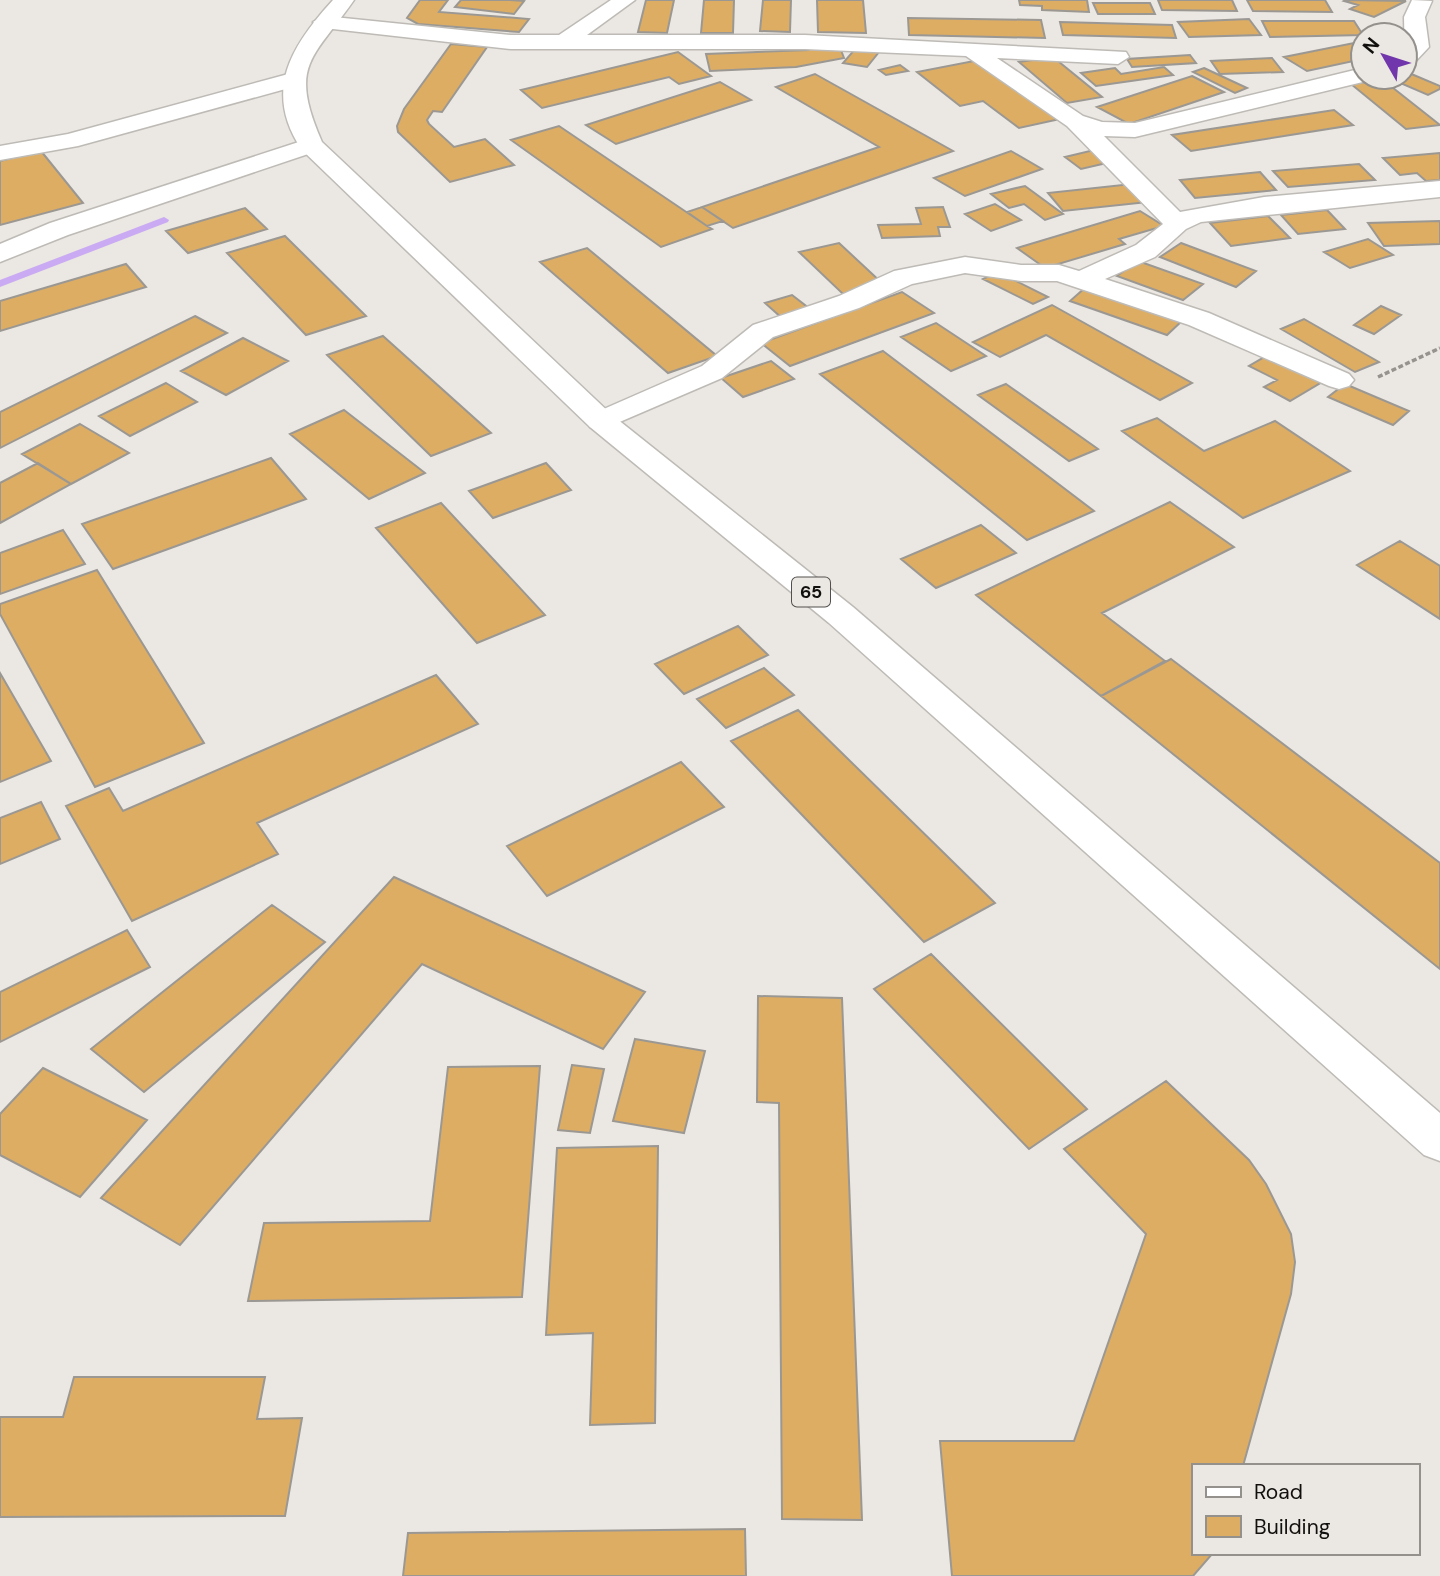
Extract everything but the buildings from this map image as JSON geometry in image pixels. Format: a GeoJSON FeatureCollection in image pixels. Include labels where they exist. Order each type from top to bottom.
{"type":"FeatureCollection","features":[{"type":"Feature","properties":{"kind":"street"},"geometry":{"type":"LineString","coordinates":[[565,41],[625,0]]}},
{"type":"Feature","properties":{"kind":"street"},"geometry":{"type":"LineString","coordinates":[[1414,21],[1415,8],[1422,1]]}},
{"type":"Feature","properties":{"kind":"street"},"geometry":{"type":"LineString","coordinates":[[0,153],[70,141],[292,80],[310,40],[334,11],[511,42],[805,42],[1118,57]]}},
{"type":"Feature","properties":{"kind":"street"},"geometry":{"type":"LineString","coordinates":[[974,52],[1075,121],[1177,225]]}},
{"type":"Feature","properties":{"kind":"street"},"geometry":{"type":"LineString","coordinates":[[1419,60],[1440,55]]}},
{"type":"Feature","properties":{"kind":"street"},"geometry":{"type":"LineString","coordinates":[[1075,121],[1100,129],[1135,130],[1349,78]]}},
{"type":"Feature","properties":{"kind":"street","name":"65"},"geometry":{"type":"LineString","coordinates":[[292,80],[296,111],[311,145],[601,421],[893,660],[1440,1141]]}},
{"type":"Feature","properties":{"kind":"street"},"geometry":{"type":"LineString","coordinates":[[0,254],[59,229],[311,145]]}},
{"type":"Feature","properties":{"kind":"street"},"geometry":{"type":"LineString","coordinates":[[1080,280],[1152,248],[1168,237],[1177,225],[1194,215],[1264,205],[1440,189]]}},
{"type":"Feature","properties":{"kind":"street"},"geometry":{"type":"LineString","coordinates":[[601,421],[712,372],[763,331],[849,302],[904,277],[965,265],[1021,273],[1059,273],[1199,319],[1339,380]]}},
{"type":"Feature","properties":{"kind":"path"},"geometry":{"type":"LineString","coordinates":[[1339,380],[1368,380],[1391,373],[1440,348]]}},
{"type":"Feature","properties":{"kind":"waterway"},"geometry":{"type":"LineString","coordinates":[[0,284],[164,220]]}}]}
